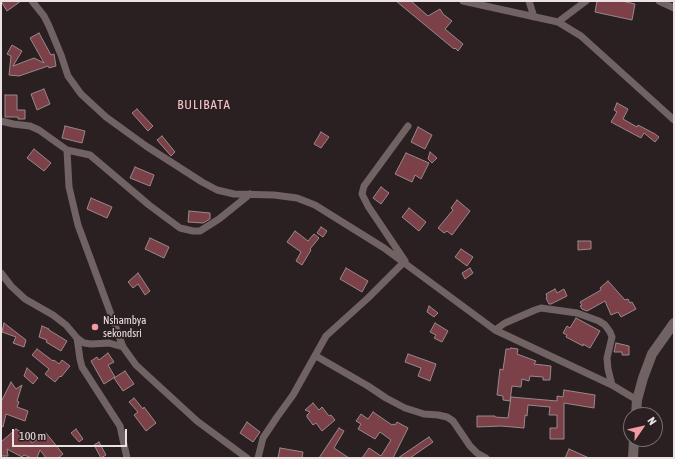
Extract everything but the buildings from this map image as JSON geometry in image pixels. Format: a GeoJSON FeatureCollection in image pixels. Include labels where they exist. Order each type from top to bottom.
{"type":"FeatureCollection","features":[{"type":"Feature","properties":{"kind":"main road"},"geometry":{"type":"LineString","coordinates":[[637,407],[643,378],[652,354],[674,323]]}},
{"type":"Feature","properties":{"kind":"main road"},"geometry":{"type":"LineString","coordinates":[[633,458],[634,447]]}},
{"type":"Feature","properties":{"kind":"street"},"geometry":{"type":"LineString","coordinates":[[32,1],[44,16],[62,55],[68,76],[81,94],[122,129],[202,182],[224,192],[297,198],[315,205],[351,226],[405,263],[495,330],[612,385],[637,400]]}},
{"type":"Feature","properties":{"kind":"street"},"geometry":{"type":"LineString","coordinates":[[463,1],[558,22],[581,36],[674,120]]}},
{"type":"Feature","properties":{"kind":"street"},"geometry":{"type":"LineString","coordinates":[[529,1],[534,17]]}},
{"type":"Feature","properties":{"kind":"street"},"geometry":{"type":"LineString","coordinates":[[558,22],[586,1]]}},
{"type":"Feature","properties":{"kind":"street"},"geometry":{"type":"LineString","coordinates":[[659,1],[674,8]]}},
{"type":"Feature","properties":{"kind":"street"},"geometry":{"type":"LineString","coordinates":[[1,121],[30,126],[39,130],[67,150],[90,155],[149,205],[180,228],[193,231],[200,230],[219,219],[250,194]]}},
{"type":"Feature","properties":{"kind":"street"},"geometry":{"type":"LineString","coordinates":[[405,263],[368,206],[362,194],[364,186],[408,126]]}},
{"type":"Feature","properties":{"kind":"street"},"geometry":{"type":"LineString","coordinates":[[67,150],[69,187],[78,225],[123,347],[136,365],[197,421],[247,458]]}},
{"type":"Feature","properties":{"kind":"street"},"geometry":{"type":"LineString","coordinates":[[258,458],[263,438],[293,395],[326,336],[405,263]]}},
{"type":"Feature","properties":{"kind":"street"},"geometry":{"type":"LineString","coordinates":[[1,273],[11,286],[25,299],[53,315],[66,325],[77,338],[84,343],[109,343],[123,347]]}},
{"type":"Feature","properties":{"kind":"street"},"geometry":{"type":"LineString","coordinates":[[495,330],[505,323],[541,308],[577,313],[599,321],[605,325],[612,337],[607,358],[612,385]]}},
{"type":"Feature","properties":{"kind":"street"},"geometry":{"type":"LineString","coordinates":[[77,338],[82,367],[120,426],[127,458]]}},
{"type":"Feature","properties":{"kind":"street"},"geometry":{"type":"LineString","coordinates":[[316,356],[405,408],[424,414],[447,417],[453,421],[470,446],[477,453],[486,458]]}},
{"type":"Feature","properties":{"kind":"place","name":"Nshambya sekondsri"},"geometry":{"type":"Point","coordinates":[95,327]}},
{"type":"Feature","properties":{"kind":"district","name":"BULIBATA"},"geometry":{"type":"Point","coordinates":[204,105]}}]}
